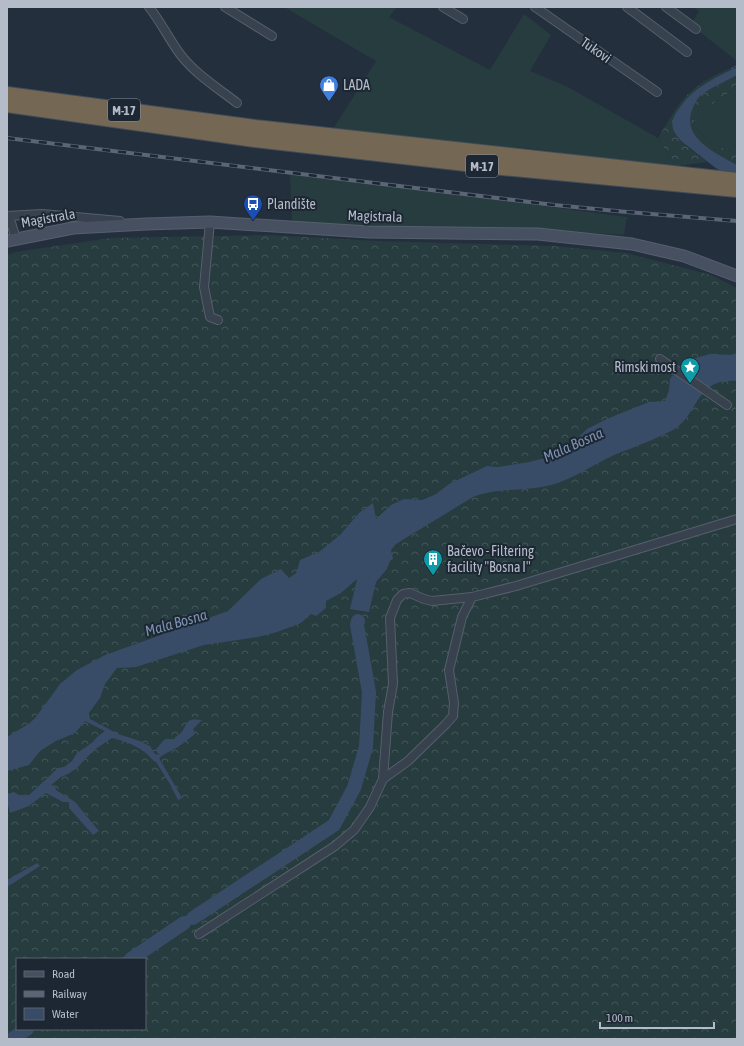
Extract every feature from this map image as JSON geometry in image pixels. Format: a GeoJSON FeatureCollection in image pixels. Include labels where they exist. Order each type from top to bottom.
{"type":"FeatureCollection","features":[{"type":"Feature","properties":{"kind":"highway","name":"M-17"},"geometry":{"type":"LineString","coordinates":[[7,94],[248,133]]}},
{"type":"Feature","properties":{"kind":"highway","name":"M-17"},"geometry":{"type":"LineString","coordinates":[[7,105],[248,133],[709,183],[737,190]]}},
{"type":"Feature","properties":{"kind":"highway","name":"M-17"},"geometry":{"type":"LineString","coordinates":[[709,183],[737,180]]}},
{"type":"Feature","properties":{"kind":"main road","name":"Magistrala"},"geometry":{"type":"LineString","coordinates":[[11,240],[73,228],[210,222],[369,232],[538,234],[632,244],[684,256],[737,276]]}},
{"type":"Feature","properties":{"kind":"street"},"geometry":{"type":"LineString","coordinates":[[149,7],[158,18],[180,55],[198,73],[237,103]]}},
{"type":"Feature","properties":{"kind":"street"},"geometry":{"type":"LineString","coordinates":[[225,7],[272,36]]}},
{"type":"Feature","properties":{"kind":"street"},"geometry":{"type":"LineString","coordinates":[[443,7],[463,20]]}},
{"type":"Feature","properties":{"kind":"street","name":"Tukovi"},"geometry":{"type":"LineString","coordinates":[[535,7],[657,92]]}},
{"type":"Feature","properties":{"kind":"street"},"geometry":{"type":"LineString","coordinates":[[627,7],[687,52]]}},
{"type":"Feature","properties":{"kind":"street"},"geometry":{"type":"LineString","coordinates":[[666,7],[696,29]]}},
{"type":"Feature","properties":{"kind":"street"},"geometry":{"type":"LineString","coordinates":[[11,240],[8,216],[42,214],[146,224]]}},
{"type":"Feature","properties":{"kind":"street"},"geometry":{"type":"LineString","coordinates":[[210,222],[204,287],[210,317],[218,320]]}},
{"type":"Feature","properties":{"kind":"street"},"geometry":{"type":"LineString","coordinates":[[660,359],[727,405]]}},
{"type":"Feature","properties":{"kind":"street"},"geometry":{"type":"LineString","coordinates":[[199,934],[335,846],[354,830],[370,807],[383,779],[388,712],[392,684],[390,618],[397,600],[403,594],[410,593],[432,601],[472,597],[516,586],[737,519]]}},
{"type":"Feature","properties":{"kind":"street"},"geometry":{"type":"LineString","coordinates":[[383,779],[408,761],[453,716],[454,703],[449,670],[462,617],[472,597]]}},
{"type":"Feature","properties":{"kind":"green space"},"geometry":{"type":"Polygon","coordinates":[[[284,7],[397,7],[389,17],[490,70],[524,14],[551,35],[530,71],[568,87],[658,138],[675,166],[611,160],[527,148],[448,146],[333,129],[376,61],[284,7]]]}},
{"type":"Feature","properties":{"kind":"green space"},"geometry":{"type":"Polygon","coordinates":[[[692,7],[737,7],[737,61],[691,25],[699,11],[692,7]]]}},
{"type":"Feature","properties":{"kind":"green space"},"geometry":{"type":"Polygon","coordinates":[[[737,65],[737,67],[713,79],[691,94],[677,111],[673,125],[676,136],[686,146],[707,162],[675,166],[658,138],[682,101],[694,89],[714,76],[737,65]]]}},
{"type":"Feature","properties":{"kind":"green space"},"geometry":{"type":"Polygon","coordinates":[[[737,75],[737,87],[695,116],[693,125],[705,137],[718,146],[729,150],[737,144],[737,165],[705,145],[693,131],[690,123],[692,110],[699,97],[710,89],[737,75]]]}},
{"type":"Feature","properties":{"kind":"green space"},"geometry":{"type":"Polygon","coordinates":[[[737,87],[737,144],[729,150],[713,143],[693,125],[695,116],[737,87]]]}},
{"type":"Feature","properties":{"kind":"green space"},"geometry":{"type":"Polygon","coordinates":[[[290,173],[627,217],[624,235],[527,229],[292,224],[290,173]]]}},
{"type":"Feature","properties":{"kind":"green space"},"geometry":{"type":"Polygon","coordinates":[[[268,235],[376,241],[553,246],[626,253],[711,275],[737,288],[737,1039],[7,1039],[7,255],[16,252],[111,238],[268,235]]]}},
{"type":"Feature","properties":{"kind":"water"},"geometry":{"type":"Polygon","coordinates":[[[737,67],[737,75],[710,89],[699,97],[692,110],[690,123],[693,131],[705,145],[737,165],[737,183],[680,140],[674,131],[672,124],[678,110],[698,88],[737,67]]]}},
{"type":"Feature","properties":{"kind":"water"},"geometry":{"type":"Polygon","coordinates":[[[710,354],[737,355],[737,381],[723,381],[713,385],[705,391],[688,415],[673,430],[614,455],[575,476],[551,485],[492,492],[473,497],[396,544],[391,550],[393,559],[390,561],[387,569],[376,582],[369,612],[350,609],[357,579],[341,593],[326,601],[326,608],[316,616],[311,614],[301,623],[277,632],[258,637],[204,645],[136,667],[117,668],[105,684],[100,698],[89,713],[90,719],[118,734],[150,746],[155,754],[159,755],[156,749],[165,739],[175,739],[175,737],[181,733],[189,721],[202,720],[193,729],[195,734],[178,747],[159,758],[182,798],[178,800],[156,762],[145,752],[130,744],[112,738],[94,750],[77,768],[61,777],[51,785],[55,786],[56,790],[75,802],[99,831],[93,835],[69,808],[69,802],[63,802],[46,793],[29,806],[10,813],[7,805],[7,794],[14,792],[19,795],[29,795],[58,768],[64,767],[72,761],[77,753],[93,742],[105,731],[85,721],[75,733],[56,741],[40,751],[29,765],[7,771],[7,737],[30,723],[60,684],[77,670],[105,655],[228,611],[261,579],[281,569],[289,578],[296,573],[300,560],[319,552],[340,535],[359,513],[373,503],[376,519],[391,505],[404,499],[422,500],[436,494],[449,484],[487,466],[498,467],[529,462],[561,454],[587,429],[609,418],[649,402],[665,401],[669,390],[670,379],[678,368],[692,359],[710,354]]]}},
{"type":"Feature","properties":{"kind":"water"},"geometry":{"type":"Polygon","coordinates":[[[37,863],[40,866],[7,887],[7,880],[37,863]]]}},
{"type":"Feature","properties":{"kind":"waterway","name":"Mala Bosna"},"geometry":{"type":"LineString","coordinates":[[193,918],[334,825],[354,788],[366,747],[369,692],[357,625],[358,621]]}},
{"type":"Feature","properties":{"kind":"waterway","name":"Mala Bosna"},"geometry":{"type":"LineString","coordinates":[[132,958],[184,923]]}},
{"type":"Feature","properties":{"kind":"waterway","name":"Mala Bosna"},"geometry":{"type":"LineString","coordinates":[[12,1039],[26,1030]]}},
{"type":"Feature","properties":{"kind":"railway"},"geometry":{"type":"LineString","coordinates":[[7,138],[554,205],[737,221]]}},
{"type":"Feature","properties":{"kind":"place","name":"LADA"},"geometry":{"type":"Point","coordinates":[329,102]}},
{"type":"Feature","properties":{"kind":"place","name":"Plandište"},"geometry":{"type":"Point","coordinates":[253,221]}},
{"type":"Feature","properties":{"kind":"place","name":"Rimski most"},"geometry":{"type":"Point","coordinates":[690,384]}},
{"type":"Feature","properties":{"kind":"place","name":"Bačevo - Filtering facility \"Bosna I\""},"geometry":{"type":"Point","coordinates":[433,576]}}]}
